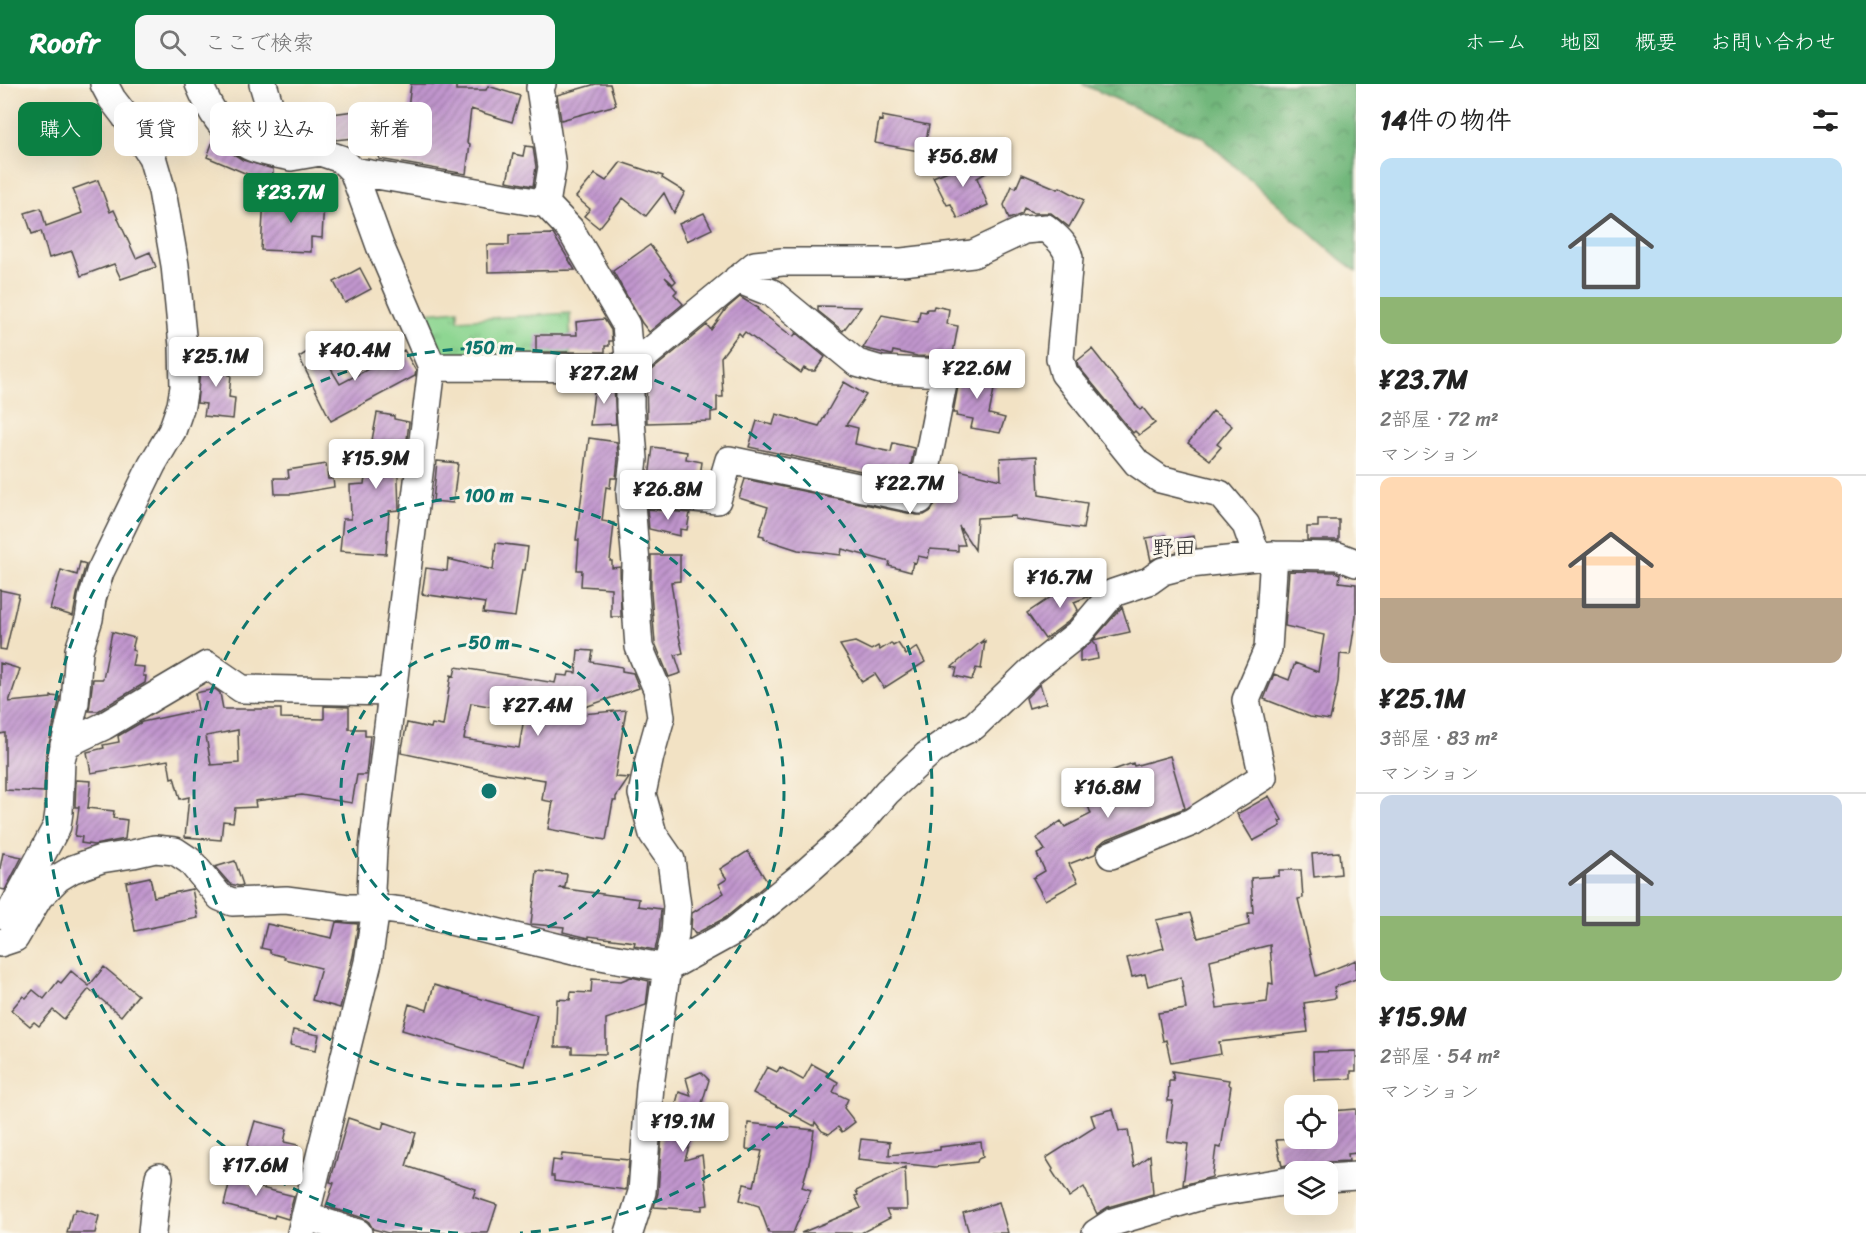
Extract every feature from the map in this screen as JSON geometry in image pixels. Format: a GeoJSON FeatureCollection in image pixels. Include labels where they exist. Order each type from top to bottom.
{"type":"FeatureCollection","features":[{"type":"Feature","properties":{"kind":"street"},"geometry":{"type":"LineString","coordinates":[[0,933],[57,826],[61,760],[75,703],[79,650],[100,572],[152,465],[172,431],[181,405],[184,387],[183,346],[175,265],[162,191],[152,157],[104,84]]}},
{"type":"Feature","properties":{"kind":"street"},"geometry":{"type":"LineString","coordinates":[[199,84],[214,117],[225,131],[250,147],[291,157],[320,152],[340,159],[353,171],[380,246],[432,367],[373,849],[371,890],[376,908],[368,962],[303,1225],[358,1233]]}},
{"type":"Feature","properties":{"kind":"street"},"geometry":{"type":"LineString","coordinates":[[263,84],[275,124],[291,157]]}},
{"type":"Feature","properties":{"kind":"street"},"geometry":{"type":"LineString","coordinates":[[542,84],[540,88],[552,167],[546,204]]}},
{"type":"Feature","properties":{"kind":"street"},"geometry":{"type":"LineString","coordinates":[[353,171],[546,204],[570,229],[626,325],[634,459],[630,492],[636,563],[635,593],[639,646],[657,689],[661,717],[642,794],[653,834],[671,860],[677,906],[675,934],[667,968],[650,1085],[642,1192],[629,1233]]}},
{"type":"Feature","properties":{"kind":"street"},"geometry":{"type":"LineString","coordinates":[[432,367],[630,368],[755,265],[782,262],[902,262],[972,254],[1024,230],[1046,228],[1063,243],[1068,250],[1069,258],[1060,358],[1064,373],[1137,463],[1160,479],[1220,494],[1246,525],[1265,556],[1268,649],[1246,700],[1263,777],[1192,822],[1111,855]]}},
{"type":"Feature","properties":{"kind":"street"},"geometry":{"type":"LineString","coordinates":[[630,492],[717,500],[729,460],[920,500],[945,373],[881,370],[857,363],[772,292],[737,279]]}},
{"type":"Feature","properties":{"kind":"street"},"geometry":{"type":"LineString","coordinates":[[0,943],[15,938],[39,897],[58,878],[73,868],[101,859],[156,849],[175,851],[183,856],[190,861],[220,897],[232,902],[286,900],[418,914],[573,951],[667,968],[734,931],[803,875],[858,826],[887,792],[927,755],[954,736],[974,726],[1031,671],[1054,655],[1080,632],[1113,593],[1149,581],[1163,571],[1190,564],[1265,556],[1338,556],[1356,563]]}},
{"type":"Feature","properties":{"kind":"street"},"geometry":{"type":"LineString","coordinates":[[64,745],[104,726],[207,665],[242,689],[391,692]]}},
{"type":"Feature","properties":{"kind":"street"},"geometry":{"type":"LineString","coordinates":[[1338,1177],[1356,1176]]}},
{"type":"Feature","properties":{"kind":"street"},"geometry":{"type":"LineString","coordinates":[[152,1233],[154,1202],[159,1177]]}},
{"type":"Feature","properties":{"kind":"street"},"geometry":{"type":"LineString","coordinates":[[1096,1233],[1113,1222],[1208,1194],[1284,1182]]}},
{"type":"Feature","properties":{"kind":"green space"},"geometry":{"type":"Polygon","coordinates":[[[1082,84],[1356,84],[1356,271],[1202,137],[1082,84]]]}},
{"type":"Feature","properties":{"kind":"green space"},"geometry":{"type":"Polygon","coordinates":[[[458,310],[458,320],[570,313],[570,363],[445,362],[431,346],[426,313],[458,310]]]}},
{"type":"Feature","properties":{"kind":"building"},"geometry":{"type":"Polygon","coordinates":[[[411,84],[456,84],[456,90],[486,90],[488,86],[520,96],[512,122],[471,109],[466,174],[379,159],[380,156],[432,156],[432,102],[409,102],[411,84]]]}},
{"type":"Feature","properties":{"kind":"building"},"geometry":{"type":"Polygon","coordinates":[[[596,84],[610,84],[616,105],[561,120],[557,95],[596,84]]]}},
{"type":"Feature","properties":{"kind":"building"},"geometry":{"type":"Polygon","coordinates":[[[348,112],[348,139],[336,140],[336,113],[348,112]]]}},
{"type":"Feature","properties":{"kind":"building"},"geometry":{"type":"Polygon","coordinates":[[[882,116],[929,125],[924,152],[875,143],[879,120],[882,121],[882,116]]]}},
{"type":"Feature","properties":{"kind":"building"},"geometry":{"type":"Polygon","coordinates":[[[525,146],[533,147],[536,167],[533,186],[507,181],[513,154],[523,156],[525,146]]]}},
{"type":"Feature","properties":{"kind":"building"},"geometry":{"type":"Polygon","coordinates":[[[210,149],[210,156],[237,156],[273,169],[272,195],[251,194],[252,176],[207,157],[210,149]]]}},
{"type":"Feature","properties":{"kind":"building"},"geometry":{"type":"Polygon","coordinates":[[[978,159],[988,172],[977,178],[988,205],[958,219],[951,204],[947,205],[933,177],[978,159]]]}},
{"type":"Feature","properties":{"kind":"building"},"geometry":{"type":"Polygon","coordinates":[[[621,162],[663,176],[662,178],[685,192],[674,213],[664,193],[646,216],[623,198],[599,228],[584,216],[590,209],[576,197],[595,174],[606,181],[621,162]]]}},
{"type":"Feature","properties":{"kind":"building"},"geometry":{"type":"Polygon","coordinates":[[[1022,174],[1058,189],[1060,187],[1084,200],[1069,227],[1051,213],[1034,213],[1024,208],[1022,214],[1009,219],[1004,205],[1012,186],[1016,188],[1022,174]]]}},
{"type":"Feature","properties":{"kind":"building"},"geometry":{"type":"Polygon","coordinates":[[[98,180],[110,212],[114,210],[136,258],[150,252],[156,267],[121,279],[114,264],[81,276],[72,251],[49,258],[41,231],[32,234],[25,213],[41,208],[46,226],[82,213],[73,189],[98,180]]]}},
{"type":"Feature","properties":{"kind":"building"},"geometry":{"type":"Polygon","coordinates":[[[264,197],[324,200],[322,238],[311,237],[311,252],[261,250],[264,197]]]}},
{"type":"Feature","properties":{"kind":"building"},"geometry":{"type":"Polygon","coordinates":[[[704,213],[712,229],[687,241],[679,224],[704,213]]]}},
{"type":"Feature","properties":{"kind":"building"},"geometry":{"type":"Polygon","coordinates":[[[553,234],[575,270],[488,272],[487,245],[509,245],[509,235],[553,234]]]}},
{"type":"Feature","properties":{"kind":"building"},"geometry":{"type":"Polygon","coordinates":[[[650,245],[676,281],[673,284],[665,277],[677,291],[674,294],[683,304],[649,332],[613,271],[650,245]]]}},
{"type":"Feature","properties":{"kind":"building"},"geometry":{"type":"Polygon","coordinates":[[[360,268],[371,289],[345,303],[334,282],[360,268]]]}},
{"type":"Feature","properties":{"kind":"building"},"geometry":{"type":"Polygon","coordinates":[[[740,297],[758,308],[793,337],[796,333],[825,357],[815,371],[804,368],[801,373],[745,332],[742,336],[739,333],[721,357],[723,397],[717,397],[717,411],[711,412],[711,421],[647,423],[646,375],[707,325],[711,330],[726,309],[740,297]]]}},
{"type":"Feature","properties":{"kind":"building"},"geometry":{"type":"Polygon","coordinates":[[[818,306],[861,307],[843,331],[818,311],[818,306]]]}},
{"type":"Feature","properties":{"kind":"building"},"geometry":{"type":"Polygon","coordinates":[[[934,306],[949,309],[947,324],[958,326],[952,359],[893,351],[892,355],[863,348],[882,315],[918,322],[920,311],[926,312],[934,306]]]}},
{"type":"Feature","properties":{"kind":"building"},"geometry":{"type":"Polygon","coordinates":[[[604,319],[611,330],[612,341],[609,341],[609,346],[605,346],[605,352],[536,352],[536,335],[577,335],[576,322],[604,319]]]}},
{"type":"Feature","properties":{"kind":"building"},"geometry":{"type":"Polygon","coordinates":[[[317,346],[340,384],[404,350],[416,371],[415,376],[331,421],[299,357],[317,346]]]}},
{"type":"Feature","properties":{"kind":"building"},"geometry":{"type":"Polygon","coordinates":[[[1092,349],[1140,410],[1143,408],[1155,423],[1139,435],[1135,431],[1133,433],[1078,366],[1077,361],[1092,349]]]}},
{"type":"Feature","properties":{"kind":"building"},"geometry":{"type":"Polygon","coordinates":[[[206,355],[229,358],[229,375],[231,375],[229,397],[235,398],[233,419],[204,416],[206,404],[197,403],[201,359],[205,359],[206,355]]]}},
{"type":"Feature","properties":{"kind":"building"},"geometry":{"type":"Polygon","coordinates":[[[960,368],[997,375],[989,414],[1005,418],[1000,433],[971,428],[973,419],[956,416],[957,413],[953,413],[960,368]]]}},
{"type":"Feature","properties":{"kind":"building"},"geometry":{"type":"Polygon","coordinates":[[[844,382],[866,395],[846,425],[858,428],[855,444],[891,452],[893,443],[914,448],[908,481],[749,447],[757,421],[773,425],[776,414],[819,426],[844,382]]]}},
{"type":"Feature","properties":{"kind":"building"},"geometry":{"type":"Polygon","coordinates":[[[595,384],[614,384],[616,424],[590,425],[595,384]]]}},
{"type":"Feature","properties":{"kind":"building"},"geometry":{"type":"Polygon","coordinates":[[[1213,411],[1232,426],[1217,444],[1221,447],[1210,460],[1188,443],[1213,411]]]}},
{"type":"Feature","properties":{"kind":"building"},"geometry":{"type":"Polygon","coordinates":[[[377,413],[409,422],[405,456],[397,454],[399,510],[389,511],[386,554],[340,551],[343,519],[351,519],[350,485],[364,484],[377,413]]]}},
{"type":"Feature","properties":{"kind":"building"},"geometry":{"type":"Polygon","coordinates":[[[589,438],[617,442],[616,478],[611,478],[610,488],[606,487],[602,521],[614,523],[610,561],[612,561],[612,568],[620,567],[621,617],[611,617],[611,588],[581,586],[582,570],[577,570],[579,540],[576,540],[589,438]]]}},
{"type":"Feature","properties":{"kind":"building"},"geometry":{"type":"Polygon","coordinates":[[[653,447],[687,452],[686,459],[702,462],[699,483],[649,478],[653,447]]]}},
{"type":"Feature","properties":{"kind":"building"},"geometry":{"type":"Polygon","coordinates":[[[1037,456],[1039,495],[1087,503],[1083,529],[1015,519],[1015,516],[977,518],[975,550],[959,526],[965,545],[958,545],[958,551],[930,549],[928,558],[918,556],[916,563],[913,562],[911,572],[889,566],[890,562],[842,549],[841,555],[798,550],[764,539],[764,536],[759,535],[768,507],[739,498],[745,479],[924,515],[931,511],[935,504],[942,468],[1001,480],[1000,458],[1037,456]]]}},
{"type":"Feature","properties":{"kind":"building"},"geometry":{"type":"Polygon","coordinates":[[[437,461],[458,463],[453,503],[433,501],[437,461]]]}},
{"type":"Feature","properties":{"kind":"building"},"geometry":{"type":"Polygon","coordinates":[[[326,464],[328,479],[333,479],[334,487],[292,494],[275,494],[274,478],[289,478],[288,470],[326,464]]]}},
{"type":"Feature","properties":{"kind":"building"},"geometry":{"type":"Polygon","coordinates":[[[647,509],[690,513],[687,530],[680,529],[680,536],[649,529],[647,509]]]}},
{"type":"Feature","properties":{"kind":"building"},"geometry":{"type":"Polygon","coordinates":[[[1318,520],[1339,520],[1339,540],[1307,540],[1307,527],[1318,527],[1318,520]]]}},
{"type":"Feature","properties":{"kind":"building"},"geometry":{"type":"Polygon","coordinates":[[[1166,535],[1167,541],[1194,536],[1196,548],[1159,556],[1151,561],[1146,538],[1166,535]]]}},
{"type":"Feature","properties":{"kind":"building"},"geometry":{"type":"Polygon","coordinates":[[[496,543],[528,547],[515,617],[483,613],[485,603],[422,594],[426,568],[447,571],[448,559],[493,570],[496,543]]]}},
{"type":"Feature","properties":{"kind":"building"},"geometry":{"type":"Polygon","coordinates":[[[651,555],[680,555],[680,581],[671,582],[683,653],[675,655],[681,673],[669,677],[655,643],[651,555]]]}},
{"type":"Feature","properties":{"kind":"building"},"geometry":{"type":"Polygon","coordinates":[[[80,562],[86,564],[73,616],[50,609],[61,570],[77,575],[80,562]]]}},
{"type":"Feature","properties":{"kind":"building"},"geometry":{"type":"Polygon","coordinates":[[[1289,571],[1335,572],[1340,574],[1339,582],[1356,584],[1356,616],[1350,655],[1340,654],[1338,682],[1330,720],[1310,717],[1264,699],[1274,674],[1289,680],[1295,663],[1318,672],[1324,635],[1285,626],[1289,571]]]}},
{"type":"Feature","properties":{"kind":"building"},"geometry":{"type":"Polygon","coordinates":[[[1104,581],[1090,596],[1074,602],[1078,610],[1069,621],[1045,639],[1027,613],[1066,587],[1067,589],[1104,581]]]}},
{"type":"Feature","properties":{"kind":"building"},"geometry":{"type":"Polygon","coordinates":[[[0,590],[19,594],[6,650],[0,649],[0,590]]]}},
{"type":"Feature","properties":{"kind":"building"},"geometry":{"type":"Polygon","coordinates":[[[1122,607],[1130,632],[1093,640],[1122,607]]]}},
{"type":"Feature","properties":{"kind":"building"},"geometry":{"type":"Polygon","coordinates":[[[112,632],[135,638],[132,666],[144,667],[145,683],[98,711],[89,711],[93,679],[103,679],[112,632]]]}},
{"type":"Feature","properties":{"kind":"building"},"geometry":{"type":"Polygon","coordinates":[[[983,640],[982,643],[985,641],[981,669],[976,668],[972,680],[955,676],[957,668],[952,667],[983,640]]]}},
{"type":"Feature","properties":{"kind":"building"},"geometry":{"type":"Polygon","coordinates":[[[1093,640],[1098,659],[1080,662],[1080,652],[1093,640]]]}},
{"type":"Feature","properties":{"kind":"building"},"geometry":{"type":"Polygon","coordinates":[[[855,642],[871,650],[878,646],[880,650],[891,643],[893,646],[898,643],[906,655],[917,647],[925,662],[884,688],[875,674],[862,682],[840,645],[855,642]]]}},
{"type":"Feature","properties":{"kind":"building"},"geometry":{"type":"Polygon","coordinates":[[[578,650],[593,651],[591,662],[622,667],[622,671],[633,673],[639,688],[571,712],[571,715],[626,710],[615,777],[629,778],[616,797],[616,801],[613,801],[606,840],[548,829],[553,802],[542,800],[545,780],[496,773],[401,753],[407,723],[431,728],[432,724],[443,726],[451,675],[454,676],[456,667],[555,683],[557,675],[568,676],[569,672],[576,673],[578,650]],[[471,703],[464,739],[519,748],[525,712],[471,703]]]}},
{"type":"Feature","properties":{"kind":"building"},"geometry":{"type":"Polygon","coordinates":[[[0,663],[20,669],[9,702],[51,698],[51,696],[60,697],[46,756],[44,792],[5,790],[5,733],[0,734],[0,663]]]}},
{"type":"Feature","properties":{"kind":"building"},"geometry":{"type":"Polygon","coordinates":[[[1040,684],[1046,703],[1029,708],[1026,698],[1040,684]]]}},
{"type":"Feature","properties":{"kind":"building"},"geometry":{"type":"Polygon","coordinates":[[[215,689],[220,693],[223,709],[281,709],[281,718],[324,719],[324,706],[349,707],[349,729],[365,729],[365,736],[370,736],[366,775],[357,775],[352,803],[302,795],[255,801],[256,807],[235,808],[233,822],[223,821],[221,840],[185,837],[189,797],[180,799],[174,777],[171,778],[168,760],[91,773],[87,752],[104,748],[103,745],[119,742],[118,736],[142,722],[198,710],[195,693],[215,689]],[[238,730],[206,736],[211,765],[239,763],[238,730]]]}},
{"type":"Feature","properties":{"kind":"building"},"geometry":{"type":"Polygon","coordinates":[[[1170,756],[1185,808],[1105,840],[1098,846],[1095,854],[1069,864],[1078,882],[1045,900],[1033,878],[1045,871],[1037,854],[1045,850],[1037,838],[1061,821],[1065,827],[1091,814],[1086,800],[1089,799],[1087,791],[1112,783],[1108,772],[1133,763],[1134,766],[1170,756]]]}},
{"type":"Feature","properties":{"kind":"building"},"geometry":{"type":"Polygon","coordinates":[[[76,780],[91,781],[87,808],[114,811],[113,818],[127,820],[125,839],[94,845],[81,843],[82,837],[75,836],[79,807],[75,807],[76,780]]]}},
{"type":"Feature","properties":{"kind":"building"},"geometry":{"type":"Polygon","coordinates":[[[1269,796],[1282,820],[1279,821],[1281,826],[1253,841],[1237,814],[1269,796]]]}},
{"type":"Feature","properties":{"kind":"building"},"geometry":{"type":"Polygon","coordinates":[[[748,851],[768,883],[725,918],[695,934],[691,928],[692,913],[724,893],[719,884],[727,879],[720,869],[748,851]]]}},
{"type":"Feature","properties":{"kind":"building"},"geometry":{"type":"Polygon","coordinates":[[[1339,852],[1341,874],[1314,877],[1312,854],[1339,852]]]}},
{"type":"Feature","properties":{"kind":"building"},"geometry":{"type":"Polygon","coordinates":[[[3,853],[22,857],[5,890],[0,889],[3,853]]]}},
{"type":"Feature","properties":{"kind":"building"},"geometry":{"type":"Polygon","coordinates":[[[235,861],[243,885],[239,886],[230,884],[215,867],[235,861]]]}},
{"type":"Feature","properties":{"kind":"building"},"geometry":{"type":"Polygon","coordinates":[[[1279,870],[1301,870],[1303,898],[1298,899],[1316,976],[1356,960],[1356,979],[1334,987],[1336,998],[1304,1003],[1308,1032],[1219,1042],[1221,1054],[1171,1063],[1166,1040],[1163,1041],[1158,1013],[1186,1009],[1181,977],[1148,986],[1145,974],[1132,977],[1127,958],[1164,948],[1156,920],[1190,913],[1198,938],[1249,925],[1248,913],[1253,913],[1251,878],[1279,876],[1279,870]],[[1270,945],[1210,960],[1217,1008],[1267,1002],[1269,983],[1273,984],[1270,945]]]}},
{"type":"Feature","properties":{"kind":"building"},"geometry":{"type":"Polygon","coordinates":[[[537,871],[567,874],[565,887],[559,888],[639,899],[638,906],[661,909],[655,950],[634,946],[635,942],[589,936],[589,938],[563,932],[564,927],[531,924],[537,871]]]}},
{"type":"Feature","properties":{"kind":"building"},"geometry":{"type":"Polygon","coordinates":[[[150,877],[154,897],[192,889],[198,918],[135,931],[126,882],[150,877]]]}},
{"type":"Feature","properties":{"kind":"building"},"geometry":{"type":"Polygon","coordinates":[[[336,922],[358,924],[353,956],[340,1008],[312,1000],[321,968],[284,959],[285,957],[261,948],[267,924],[332,938],[336,922]]]}},
{"type":"Feature","properties":{"kind":"building"},"geometry":{"type":"Polygon","coordinates":[[[104,967],[138,995],[121,1016],[89,989],[64,1019],[53,1010],[39,1026],[34,1022],[30,1026],[11,1010],[23,996],[26,998],[33,990],[44,999],[58,981],[61,983],[71,971],[89,986],[104,967]]]}},
{"type":"Feature","properties":{"kind":"building"},"geometry":{"type":"Polygon","coordinates":[[[631,977],[649,981],[646,1005],[606,1019],[606,1054],[572,1053],[572,1047],[555,1047],[557,999],[570,1000],[571,992],[591,993],[592,979],[621,981],[631,977]]]}},
{"type":"Feature","properties":{"kind":"building"},"geometry":{"type":"Polygon","coordinates":[[[434,985],[537,1015],[524,1066],[402,1030],[409,1004],[427,1010],[434,985]]]}},
{"type":"Feature","properties":{"kind":"building"},"geometry":{"type":"Polygon","coordinates":[[[293,1030],[319,1035],[316,1050],[290,1045],[293,1030]]]}},
{"type":"Feature","properties":{"kind":"building"},"geometry":{"type":"Polygon","coordinates":[[[1356,1051],[1356,1071],[1351,1071],[1351,1079],[1314,1080],[1313,1052],[1356,1051]]]}},
{"type":"Feature","properties":{"kind":"building"},"geometry":{"type":"Polygon","coordinates":[[[812,1064],[838,1082],[833,1092],[848,1099],[844,1108],[855,1122],[842,1132],[838,1127],[829,1134],[822,1131],[815,1122],[814,1126],[753,1093],[767,1067],[777,1072],[780,1067],[803,1080],[812,1064]]]}},
{"type":"Feature","properties":{"kind":"building"},"geometry":{"type":"Polygon","coordinates":[[[1172,1071],[1229,1080],[1228,1084],[1231,1086],[1221,1148],[1216,1147],[1212,1177],[1183,1185],[1188,1144],[1167,1141],[1173,1101],[1168,1101],[1169,1081],[1174,1081],[1172,1071]]]}},
{"type":"Feature","properties":{"kind":"building"},"geometry":{"type":"Polygon","coordinates":[[[701,1072],[709,1080],[685,1160],[702,1155],[708,1205],[702,1206],[702,1210],[654,1207],[658,1193],[662,1133],[668,1113],[672,1106],[675,1107],[679,1092],[691,1096],[686,1078],[701,1072]]]}},
{"type":"Feature","properties":{"kind":"building"},"geometry":{"type":"Polygon","coordinates":[[[1113,1109],[1119,1131],[1128,1130],[1134,1167],[1150,1155],[1153,1194],[1108,1207],[1097,1214],[1084,1187],[1069,1197],[1046,1158],[1095,1127],[1091,1115],[1113,1109]]]}},
{"type":"Feature","properties":{"kind":"building"},"geometry":{"type":"Polygon","coordinates":[[[1356,1109],[1356,1153],[1348,1154],[1349,1161],[1284,1161],[1282,1166],[1276,1140],[1284,1140],[1284,1149],[1338,1149],[1338,1110],[1356,1109]]]}},
{"type":"Feature","properties":{"kind":"building"},"geometry":{"type":"Polygon","coordinates":[[[348,1118],[382,1129],[384,1122],[416,1133],[406,1166],[476,1189],[473,1197],[497,1205],[488,1233],[388,1233],[373,1229],[363,1218],[326,1206],[334,1183],[330,1182],[348,1118]]]}},
{"type":"Feature","properties":{"kind":"building"},"geometry":{"type":"Polygon","coordinates":[[[255,1121],[287,1129],[284,1142],[298,1145],[294,1160],[247,1148],[255,1121]]]}},
{"type":"Feature","properties":{"kind":"building"},"geometry":{"type":"Polygon","coordinates":[[[748,1123],[814,1130],[810,1159],[802,1187],[811,1190],[793,1233],[769,1233],[759,1206],[740,1200],[744,1184],[754,1186],[762,1151],[746,1149],[748,1123]]]}},
{"type":"Feature","properties":{"kind":"building"},"geometry":{"type":"Polygon","coordinates":[[[861,1139],[890,1142],[889,1155],[940,1150],[940,1147],[981,1142],[983,1157],[977,1162],[935,1167],[858,1159],[861,1139]]]}},
{"type":"Feature","properties":{"kind":"building"},"geometry":{"type":"Polygon","coordinates":[[[562,1154],[629,1160],[626,1190],[554,1181],[554,1176],[551,1176],[553,1160],[561,1161],[562,1154]]]}},
{"type":"Feature","properties":{"kind":"building"},"geometry":{"type":"Polygon","coordinates":[[[905,1167],[907,1210],[886,1210],[890,1218],[861,1233],[801,1233],[861,1208],[855,1196],[858,1195],[856,1191],[905,1167]]]}},
{"type":"Feature","properties":{"kind":"building"},"geometry":{"type":"Polygon","coordinates":[[[233,1168],[252,1172],[249,1185],[294,1196],[288,1219],[275,1215],[274,1218],[224,1205],[233,1168]]]}},
{"type":"Feature","properties":{"kind":"building"},"geometry":{"type":"Polygon","coordinates":[[[999,1202],[1008,1233],[969,1233],[963,1213],[999,1202]]]}},
{"type":"Feature","properties":{"kind":"building"},"geometry":{"type":"Polygon","coordinates":[[[76,1209],[99,1216],[95,1233],[67,1233],[72,1213],[75,1213],[76,1209]]]}},
{"type":"Feature","properties":{"kind":"district","name":"野田"},"geometry":{"type":"Point","coordinates":[1174,547]}}]}
